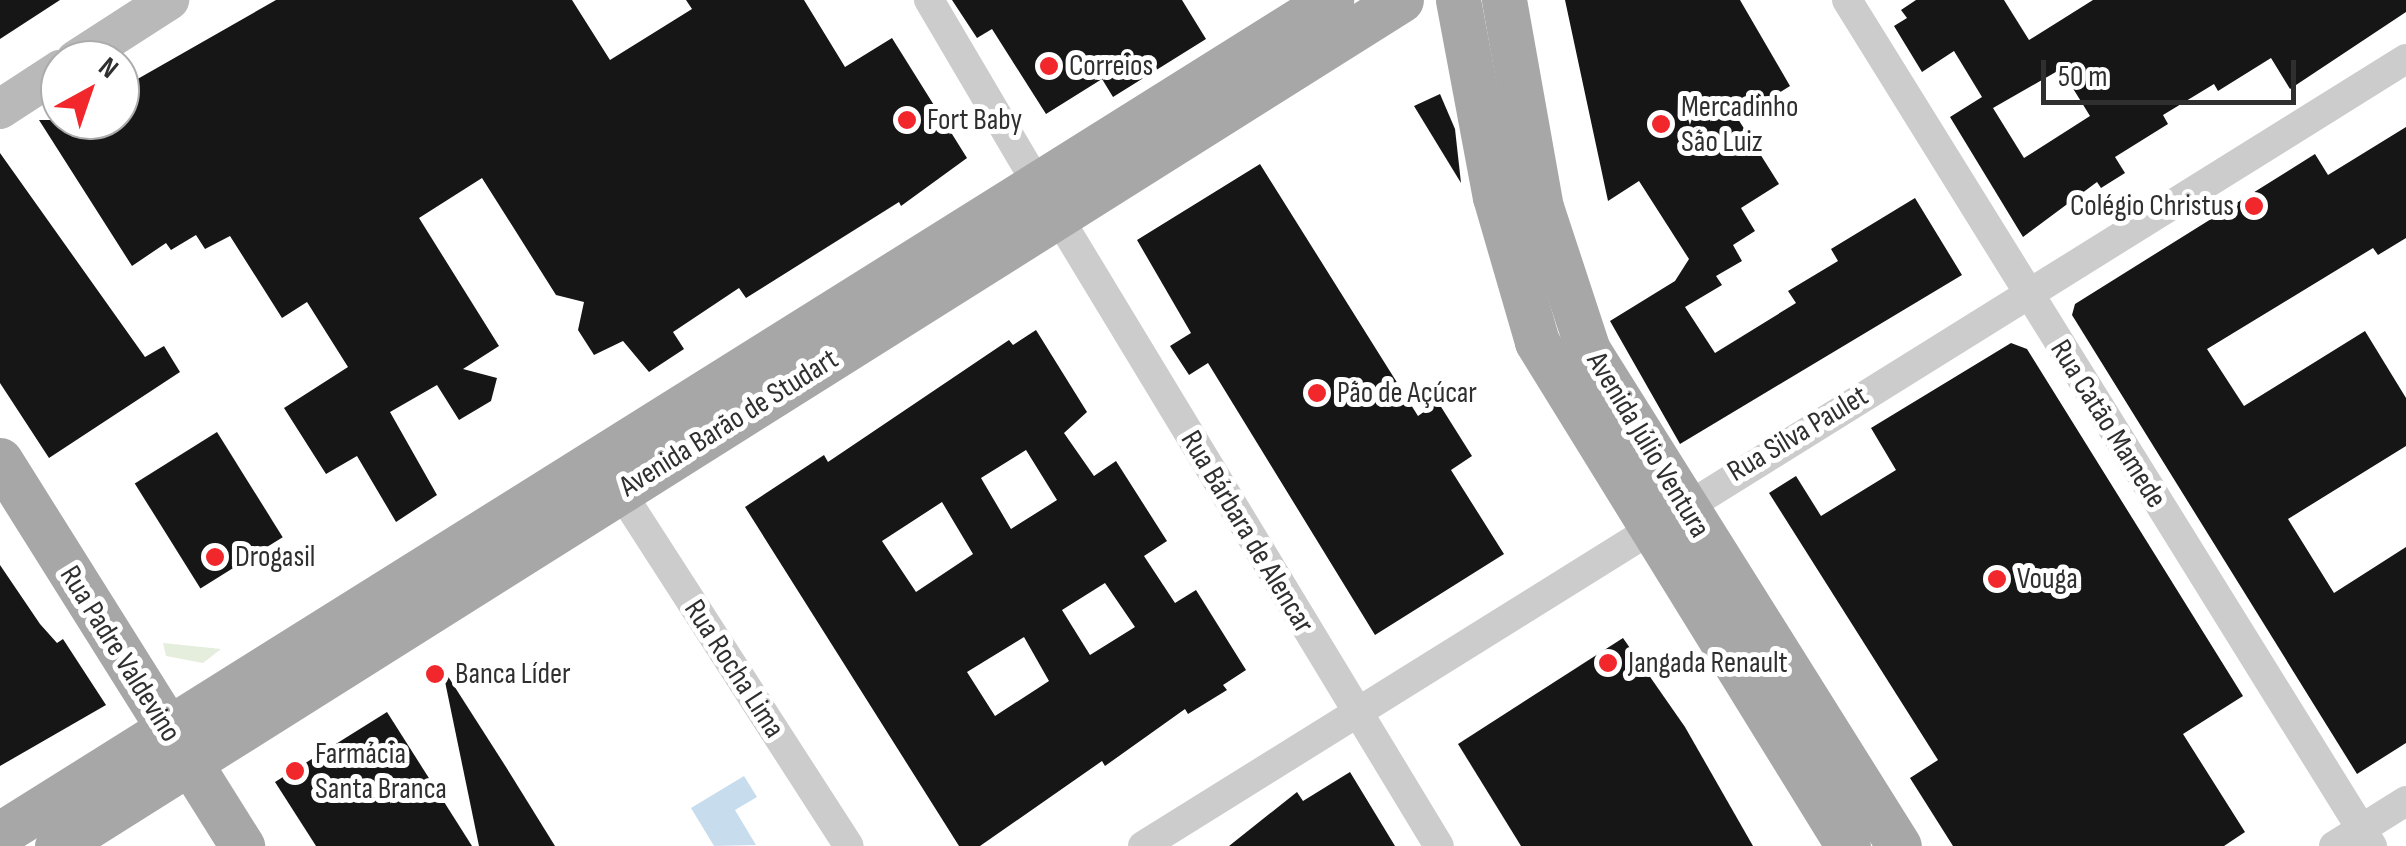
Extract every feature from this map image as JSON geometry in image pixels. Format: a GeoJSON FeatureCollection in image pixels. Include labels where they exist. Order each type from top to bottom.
{"type":"FeatureCollection","features":[{"type":"Feature","properties":{"kind":"main road","name":"Avenida Barão de Studart"},"geometry":{"type":"LineString","coordinates":[[0,834],[178,747],[620,491],[1047,200],[1330,0]]}},
{"type":"Feature","properties":{"kind":"main road","name":"Avenida Barão de Studart"},"geometry":{"type":"LineString","coordinates":[[57,846],[178,747],[1047,200],[1401,0]]}},
{"type":"Feature","properties":{"kind":"main road","name":"Avenida Júlio Ventura"},"geometry":{"type":"LineString","coordinates":[[1458,0],[1495,197],[1538,342],[1666,515],[1898,846]]}},
{"type":"Feature","properties":{"kind":"main road","name":"Avenida Júlio Ventura"},"geometry":{"type":"LineString","coordinates":[[1504,0],[1556,269],[1588,350],[1666,515],[1848,846]]}},
{"type":"Feature","properties":{"kind":"main road","name":"Rua Padre Valdevino"},"geometry":{"type":"LineString","coordinates":[[0,460],[242,846]]}},
{"type":"Feature","properties":{"kind":"street"},"geometry":{"type":"LineString","coordinates":[[107,40],[169,0]]}},
{"type":"Feature","properties":{"kind":"street","name":"Rua Bárbara de Alencar"},"geometry":{"type":"LineString","coordinates":[[928,0],[1439,846]]}},
{"type":"Feature","properties":{"kind":"street","name":"Rua Catão Mamede"},"geometry":{"type":"LineString","coordinates":[[1847,0],[2367,838]]}},
{"type":"Feature","properties":{"kind":"street","name":"Rua Silva Paulet"},"geometry":{"type":"LineString","coordinates":[[1150,844],[1666,515],[2406,60]]}},
{"type":"Feature","properties":{"kind":"street"},"geometry":{"type":"LineString","coordinates":[[0,109],[40,83]]}},
{"type":"Feature","properties":{"kind":"street","name":"Rua Rocha Lima"},"geometry":{"type":"LineString","coordinates":[[620,491],[849,846]]}},
{"type":"Feature","properties":{"kind":"street"},"geometry":{"type":"LineString","coordinates":[[2334,846],[2367,838],[2406,801]]}},
{"type":"Feature","properties":{"kind":"green space"},"geometry":{"type":"Polygon","coordinates":[[[163,643],[221,649],[203,663],[166,656],[163,643]]]}},
{"type":"Feature","properties":{"kind":"water"},"geometry":{"type":"Polygon","coordinates":[[[744,776],[757,797],[735,810],[756,845],[714,846],[691,808],[744,776]]]}},
{"type":"Feature","properties":{"kind":"building"},"geometry":{"type":"Polygon","coordinates":[[[0,0],[60,0],[0,39],[0,0]]]}},
{"type":"Feature","properties":{"kind":"building"},"geometry":{"type":"Polygon","coordinates":[[[276,0],[572,0],[610,60],[692,9],[686,0],[804,0],[845,67],[892,38],[967,158],[901,206],[899,202],[746,298],[739,288],[673,332],[684,349],[649,372],[623,341],[594,355],[578,330],[584,302],[556,295],[482,178],[419,218],[499,346],[463,369],[497,378],[491,401],[459,420],[437,385],[390,412],[437,495],[396,522],[357,456],[326,474],[284,408],[348,367],[307,302],[282,318],[230,236],[205,249],[196,235],[171,250],[166,243],[132,266],[52,140],[140,140],[140,78],[276,0]]]}},
{"type":"Feature","properties":{"kind":"building"},"geometry":{"type":"Polygon","coordinates":[[[952,0],[1182,0],[1206,39],[1113,97],[1102,79],[1046,114],[992,29],[977,38],[952,0]]]}},
{"type":"Feature","properties":{"kind":"building"},"geometry":{"type":"Polygon","coordinates":[[[1565,0],[1740,0],[1790,86],[1738,119],[1779,184],[1741,208],[1755,231],[1733,245],[1742,261],[1716,276],[1722,285],[1685,307],[1715,353],[1796,303],[1788,291],[1838,261],[1831,249],[1915,198],[1962,275],[1680,444],[1610,321],[1675,281],[1689,259],[1639,181],[1608,201],[1565,0]]]}},
{"type":"Feature","properties":{"kind":"building"},"geometry":{"type":"Polygon","coordinates":[[[1916,0],[2004,0],[2029,40],[2093,0],[2406,0],[2406,12],[2290,89],[2271,58],[2218,91],[2214,84],[2163,115],[2168,124],[2115,157],[2125,173],[2101,188],[2097,182],[2023,237],[1950,117],[1982,97],[1954,51],[1922,72],[1894,26],[1907,18],[1901,10],[1916,0]],[[2061,69],[1993,108],[2024,158],[2090,116],[2061,69]]]}},
{"type":"Feature","properties":{"kind":"building"},"geometry":{"type":"Polygon","coordinates":[[[1440,94],[1455,129],[1461,183],[1414,106],[1440,94]]]}},
{"type":"Feature","properties":{"kind":"building"},"geometry":{"type":"Polygon","coordinates":[[[2406,127],[2406,238],[2378,255],[2373,248],[2207,349],[2244,406],[2365,331],[2406,398],[2406,446],[2288,519],[2334,593],[2406,547],[2406,743],[2357,774],[2072,315],[2075,304],[2315,154],[2328,175],[2406,127]]]}},
{"type":"Feature","properties":{"kind":"building"},"geometry":{"type":"Polygon","coordinates":[[[0,153],[145,357],[164,346],[180,372],[49,458],[0,383],[0,153]]]}},
{"type":"Feature","properties":{"kind":"building","name":"Pão de Açúcar"},"geometry":{"type":"Polygon","coordinates":[[[1260,164],[1418,416],[1438,402],[1472,456],[1451,470],[1504,554],[1375,635],[1208,363],[1189,375],[1170,346],[1191,333],[1137,240],[1260,164]]]}},
{"type":"Feature","properties":{"kind":"building"},"geometry":{"type":"Polygon","coordinates":[[[1036,330],[1087,412],[1064,433],[1094,476],[1116,461],[1167,541],[1144,556],[1175,603],[1196,590],[1246,670],[1223,685],[1227,690],[1188,714],[1185,709],[1105,766],[1102,761],[980,846],[959,846],[745,507],[824,455],[828,462],[1009,340],[1013,345],[1036,330]],[[1026,450],[981,478],[1011,529],[1057,500],[1026,450]],[[942,502],[882,541],[916,592],[973,554],[942,502]],[[1105,583],[1062,610],[1090,655],[1135,627],[1105,583]],[[1024,637],[967,672],[995,716],[1049,681],[1024,637]]]}},
{"type":"Feature","properties":{"kind":"building","name":"Vouga"},"geometry":{"type":"Polygon","coordinates":[[[2011,343],[2027,349],[2243,696],[2183,734],[2245,832],[2224,846],[1953,846],[1910,778],[1938,760],[1769,493],[1796,476],[1821,516],[1896,470],[1871,428],[2011,343]]]}},
{"type":"Feature","properties":{"kind":"building"},"geometry":{"type":"Polygon","coordinates":[[[217,432],[283,537],[200,589],[135,483],[217,432]]]}},
{"type":"Feature","properties":{"kind":"building"},"geometry":{"type":"Polygon","coordinates":[[[0,565],[40,624],[57,643],[63,639],[106,705],[0,766],[0,565]]]}},
{"type":"Feature","properties":{"kind":"building"},"geometry":{"type":"Polygon","coordinates":[[[1623,638],[1685,727],[1753,846],[1521,846],[1458,744],[1623,638]]]}},
{"type":"Feature","properties":{"kind":"building"},"geometry":{"type":"Polygon","coordinates":[[[442,667],[506,767],[555,846],[479,846],[442,667]]]}},
{"type":"Feature","properties":{"kind":"building"},"geometry":{"type":"Polygon","coordinates":[[[387,712],[472,846],[316,846],[275,782],[387,712]]]}},
{"type":"Feature","properties":{"kind":"building"},"geometry":{"type":"Polygon","coordinates":[[[1350,772],[1395,846],[1229,846],[1297,792],[1303,801],[1350,772]]]}},
{"type":"Feature","properties":{"kind":"place","name":"Correios"},"geometry":{"type":"Point","coordinates":[1049,66]}},
{"type":"Feature","properties":{"kind":"place","name":"Fort Baby"},"geometry":{"type":"Point","coordinates":[907,120]}},
{"type":"Feature","properties":{"kind":"place","name":"Mercadinho São Luiz"},"geometry":{"type":"Point","coordinates":[1661,124]}},
{"type":"Feature","properties":{"kind":"place","name":"Colégio Christus"},"geometry":{"type":"Point","coordinates":[2254,206]}},
{"type":"Feature","properties":{"kind":"place","name":"Pão de Açúcar"},"geometry":{"type":"Point","coordinates":[1317,393]}},
{"type":"Feature","properties":{"kind":"place","name":"Drogasil"},"geometry":{"type":"Point","coordinates":[215,557]}},
{"type":"Feature","properties":{"kind":"place","name":"Vouga"},"geometry":{"type":"Point","coordinates":[1997,579]}},
{"type":"Feature","properties":{"kind":"place","name":"Jangada Renault"},"geometry":{"type":"Point","coordinates":[1608,663]}},
{"type":"Feature","properties":{"kind":"place","name":"Banca Líder"},"geometry":{"type":"Point","coordinates":[435,674]}},
{"type":"Feature","properties":{"kind":"place","name":"Farmácia Santa Branca"},"geometry":{"type":"Point","coordinates":[295,771]}}]}
